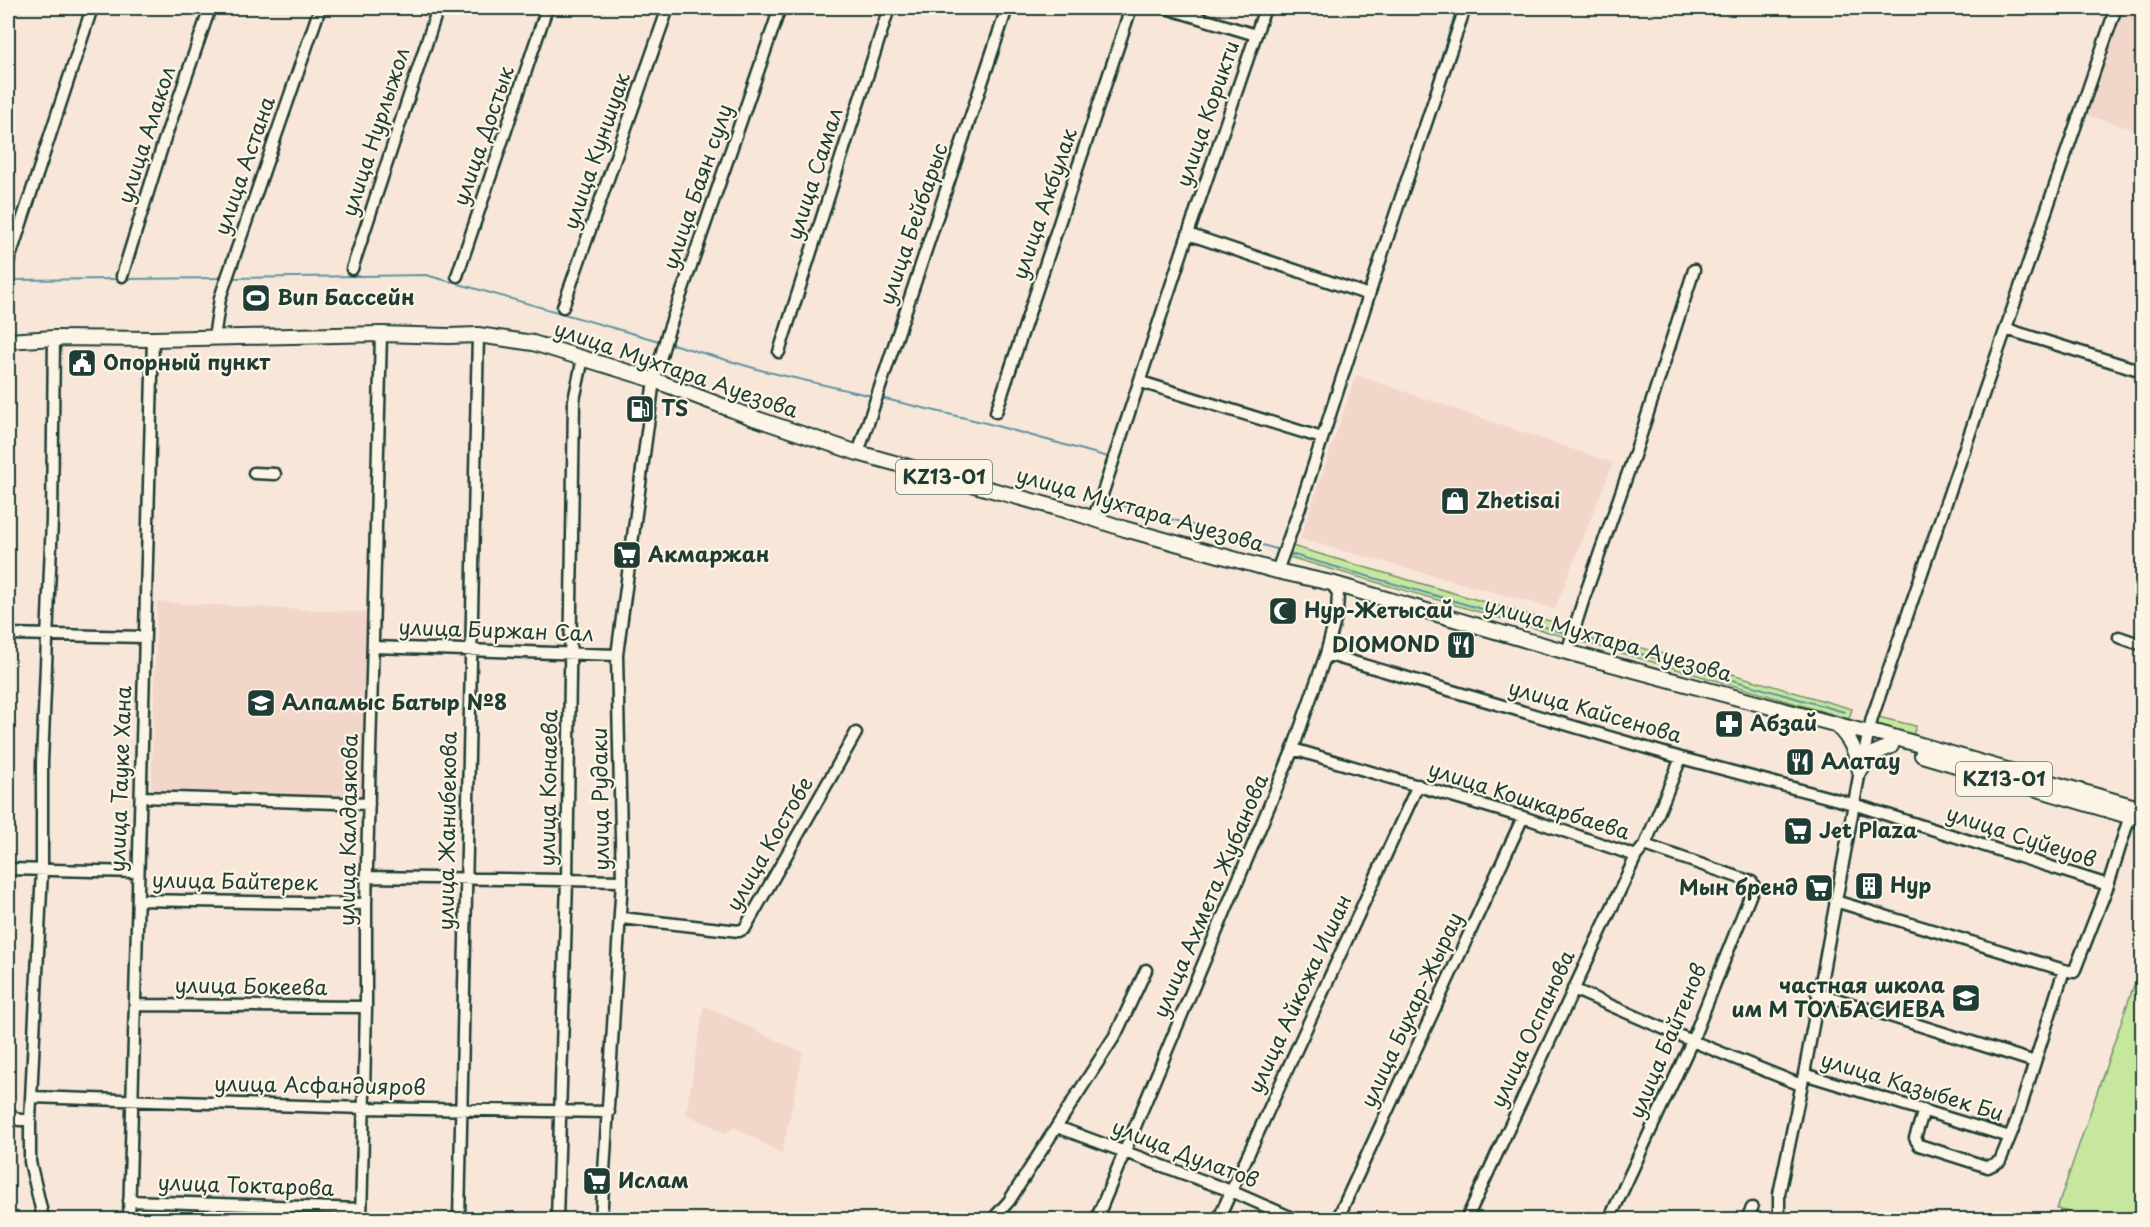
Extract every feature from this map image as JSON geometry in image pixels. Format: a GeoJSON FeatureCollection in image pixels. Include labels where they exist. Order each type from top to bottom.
{"type":"FeatureCollection","features":[{"type":"Feature","properties":{"kind":"main road","name":"улица Мухтара Ауезова"},"geometry":{"type":"LineString","coordinates":[[8,340],[381,334],[478,335],[533,343],[654,380],[754,418],[858,453],[1277,571],[1331,583],[1567,652],[1868,733],[1879,733],[2137,813]]}},
{"type":"Feature","properties":{"kind":"main road"},"geometry":{"type":"LineString","coordinates":[[1835,724],[1850,740],[1857,755],[1860,771]]}},
{"type":"Feature","properties":{"kind":"main road","name":"улица Мухтара Ауезова"},"geometry":{"type":"LineString","coordinates":[[1868,733],[1878,742],[1891,746],[2137,813]]}},
{"type":"Feature","properties":{"kind":"main road"},"geometry":{"type":"LineString","coordinates":[[1860,771],[1873,754],[1891,746]]}},
{"type":"Feature","properties":{"kind":"street"},"geometry":{"type":"LineString","coordinates":[[8,263],[92,8]]}},
{"type":"Feature","properties":{"kind":"street","name":"улица Алакол"},"geometry":{"type":"LineString","coordinates":[[122,276],[163,144],[210,8]]}},
{"type":"Feature","properties":{"kind":"street","name":"улица Астана"},"geometry":{"type":"LineString","coordinates":[[214,338],[220,298],[320,8]]}},
{"type":"Feature","properties":{"kind":"street","name":"улица Нурлыжол"},"geometry":{"type":"LineString","coordinates":[[352,269],[438,8]]}},
{"type":"Feature","properties":{"kind":"street","name":"улица Достык"},"geometry":{"type":"LineString","coordinates":[[457,276],[547,8]]}},
{"type":"Feature","properties":{"kind":"street","name":"улица Куншуак"},"geometry":{"type":"LineString","coordinates":[[563,306],[668,8]]}},
{"type":"Feature","properties":{"kind":"street","name":"улица Баян сулу"},"geometry":{"type":"LineString","coordinates":[[654,380],[667,335],[780,8]]}},
{"type":"Feature","properties":{"kind":"street","name":"улица Самал"},"geometry":{"type":"LineString","coordinates":[[779,352],[889,8]]}},
{"type":"Feature","properties":{"kind":"street","name":"улица Бейбарыс"},"geometry":{"type":"LineString","coordinates":[[858,453],[1007,8]]}},
{"type":"Feature","properties":{"kind":"street","name":"улица Акбулак"},"geometry":{"type":"LineString","coordinates":[[996,412],[1131,8]]}},
{"type":"Feature","properties":{"kind":"street"},"geometry":{"type":"LineString","coordinates":[[1166,8],[1256,35]]}},
{"type":"Feature","properties":{"kind":"street","name":"улица Корикти"},"geometry":{"type":"LineString","coordinates":[[1093,518],[1100,504],[1265,8]]}},
{"type":"Feature","properties":{"kind":"street"},"geometry":{"type":"LineString","coordinates":[[1277,571],[1319,437],[1465,8]]}},
{"type":"Feature","properties":{"kind":"street"},"geometry":{"type":"LineString","coordinates":[[1779,1220],[1779,1194],[1868,733],[2116,8]]}},
{"type":"Feature","properties":{"kind":"street"},"geometry":{"type":"LineString","coordinates":[[1188,234],[1368,295]]}},
{"type":"Feature","properties":{"kind":"street"},"geometry":{"type":"LineString","coordinates":[[1567,652],[1694,270]]}},
{"type":"Feature","properties":{"kind":"street"},"geometry":{"type":"LineString","coordinates":[[2006,329],[2142,371]]}},
{"type":"Feature","properties":{"kind":"street","name":"улица Калдаякова"},"geometry":{"type":"LineString","coordinates":[[361,1214],[366,904],[381,334]]}},
{"type":"Feature","properties":{"kind":"street","name":"улица Жанибекова"},"geometry":{"type":"LineString","coordinates":[[459,1220],[478,335]]}},
{"type":"Feature","properties":{"kind":"street"},"geometry":{"type":"LineString","coordinates":[[43,1217],[30,1162],[30,1120],[42,869],[42,762],[52,520],[54,338]]}},
{"type":"Feature","properties":{"kind":"street","name":"улица Тауке Хана"},"geometry":{"type":"LineString","coordinates":[[129,1220],[153,339]]}},
{"type":"Feature","properties":{"kind":"street","name":"улица Конаева"},"geometry":{"type":"LineString","coordinates":[[557,1220],[567,880],[567,753],[571,653],[574,400],[582,358]]}},
{"type":"Feature","properties":{"kind":"street","name":"улица Рудаки"},"geometry":{"type":"LineString","coordinates":[[601,1220],[621,918],[617,655],[654,380]]}},
{"type":"Feature","properties":{"kind":"street"},"geometry":{"type":"LineString","coordinates":[[1141,382],[1319,437]]}},
{"type":"Feature","properties":{"kind":"street"},"geometry":{"type":"LineString","coordinates":[[254,473],[275,474]]}},
{"type":"Feature","properties":{"kind":"street","name":"улица Ахмета Жубанова"},"geometry":{"type":"LineString","coordinates":[[1096,1220],[1293,750],[1326,654],[1337,613],[1338,593],[1331,583]]}},
{"type":"Feature","properties":{"kind":"street"},"geometry":{"type":"LineString","coordinates":[[8,634],[144,637]]}},
{"type":"Feature","properties":{"kind":"street"},"geometry":{"type":"LineString","coordinates":[[2119,637],[2142,645]]}},
{"type":"Feature","properties":{"kind":"street","name":"улица Биржан Сал"},"geometry":{"type":"LineString","coordinates":[[373,647],[617,655]]}},
{"type":"Feature","properties":{"kind":"street","name":"улица Кайсенова"},"geometry":{"type":"LineString","coordinates":[[1326,654],[1681,758],[1853,804]]}},
{"type":"Feature","properties":{"kind":"street","name":"улица Костобе"},"geometry":{"type":"LineString","coordinates":[[621,918],[739,931],[745,928],[856,733]]}},
{"type":"Feature","properties":{"kind":"street","name":"улица Кошкарбаева"},"geometry":{"type":"LineString","coordinates":[[1293,750],[1523,817],[1636,856],[1645,845],[1747,879]]}},
{"type":"Feature","properties":{"kind":"street"},"geometry":{"type":"LineString","coordinates":[[1645,845],[1681,758]]}},
{"type":"Feature","properties":{"kind":"street","name":"улица Айкожа Ишан"},"geometry":{"type":"LineString","coordinates":[[1218,1220],[1418,785]]}},
{"type":"Feature","properties":{"kind":"street"},"geometry":{"type":"LineString","coordinates":[[141,797],[369,804]]}},
{"type":"Feature","properties":{"kind":"street","name":"улица Суйеуов"},"geometry":{"type":"LineString","coordinates":[[1853,804],[2108,885]]}},
{"type":"Feature","properties":{"kind":"street"},"geometry":{"type":"LineString","coordinates":[[1835,902],[2074,972],[2137,813]]}},
{"type":"Feature","properties":{"kind":"street","name":"улица Бухар-Жырау"},"geometry":{"type":"LineString","coordinates":[[1336,1220],[1523,817]]}},
{"type":"Feature","properties":{"kind":"street","name":"улица Оспанова"},"geometry":{"type":"LineString","coordinates":[[1466,1220],[1636,856]]}},
{"type":"Feature","properties":{"kind":"street"},"geometry":{"type":"LineString","coordinates":[[8,868],[138,872]]}},
{"type":"Feature","properties":{"kind":"street"},"geometry":{"type":"LineString","coordinates":[[368,877],[622,881]]}},
{"type":"Feature","properties":{"kind":"street","name":"улица Байтенов"},"geometry":{"type":"LineString","coordinates":[[1609,1220],[1692,1041],[1754,886],[1747,879]]}},
{"type":"Feature","properties":{"kind":"street","name":"улица Байтерек"},"geometry":{"type":"LineString","coordinates":[[138,900],[366,904]]}},
{"type":"Feature","properties":{"kind":"street"},"geometry":{"type":"LineString","coordinates":[[992,1220],[1009,1201],[1116,1034],[1146,970]]}},
{"type":"Feature","properties":{"kind":"street"},"geometry":{"type":"LineString","coordinates":[[1924,1110],[1915,1138],[1919,1145],[1988,1167],[1998,1162],[2004,1154],[2024,1102],[2064,970]]}},
{"type":"Feature","properties":{"kind":"street","name":"улица Казыбек Би"},"geometry":{"type":"LineString","coordinates":[[1573,989],[1692,1041],[1802,1079],[1924,1110],[2010,1137]]}},
{"type":"Feature","properties":{"kind":"street"},"geometry":{"type":"LineString","coordinates":[[1817,993],[2035,1062]]}},
{"type":"Feature","properties":{"kind":"street","name":"улица Бокеева"},"geometry":{"type":"LineString","coordinates":[[136,1005],[366,1007]]}},
{"type":"Feature","properties":{"kind":"street","name":"улица Асфандияров"},"geometry":{"type":"LineString","coordinates":[[31,1097],[363,1108],[609,1112]]}},
{"type":"Feature","properties":{"kind":"street"},"geometry":{"type":"LineString","coordinates":[[8,1114],[19,1120],[30,1120]]}},
{"type":"Feature","properties":{"kind":"street","name":"улица Дулатов"},"geometry":{"type":"LineString","coordinates":[[1057,1127],[1231,1191],[1297,1220]]}},
{"type":"Feature","properties":{"kind":"street","name":"улица Токтарова"},"geometry":{"type":"LineString","coordinates":[[129,1201],[361,1214]]}},
{"type":"Feature","properties":{"kind":"street"},"geometry":{"type":"LineString","coordinates":[[1746,1220],[1752,1208]]}},
{"type":"Feature","properties":{"kind":"shaded area"},"geometry":{"type":"Polygon","coordinates":[[[2112,8],[2142,8],[2142,132],[2076,112],[2112,8]]]}},
{"type":"Feature","properties":{"kind":"shaded area","name":"Zhetisai"},"geometry":{"type":"Polygon","coordinates":[[[1356,375],[1613,463],[1555,609],[1300,539],[1356,375]]]}},
{"type":"Feature","properties":{"kind":"shaded area","name":"Алпамыс Батыр №8"},"geometry":{"type":"Polygon","coordinates":[[[157,602],[372,613],[365,801],[151,793],[157,602]]]}},
{"type":"Feature","properties":{"kind":"shaded area"},"geometry":{"type":"Polygon","coordinates":[[[704,1005],[803,1053],[782,1154],[734,1127],[726,1133],[686,1114],[704,1005]]]}},
{"type":"Feature","properties":{"kind":"green space"},"geometry":{"type":"Polygon","coordinates":[[[1292,546],[1852,709],[1849,719],[1289,557],[1292,546]]]}},
{"type":"Feature","properties":{"kind":"green space"},"geometry":{"type":"Polygon","coordinates":[[[1878,717],[1916,726],[1913,735],[1875,726],[1878,717]]]}},
{"type":"Feature","properties":{"kind":"green space"},"geometry":{"type":"Polygon","coordinates":[[[2137,976],[2142,978],[2142,1219],[2093,1219],[2057,1209],[2137,976]]]}},
{"type":"Feature","properties":{"kind":"waterway"},"geometry":{"type":"LineString","coordinates":[[1407,163],[1457,8]]}},
{"type":"Feature","properties":{"kind":"waterway"},"geometry":{"type":"LineString","coordinates":[[232,278],[426,275],[451,282]]}},
{"type":"Feature","properties":{"kind":"waterway"},"geometry":{"type":"LineString","coordinates":[[124,279],[224,278]]}},
{"type":"Feature","properties":{"kind":"waterway"},"geometry":{"type":"LineString","coordinates":[[8,280],[119,279]]}},
{"type":"Feature","properties":{"kind":"waterway"},"geometry":{"type":"LineString","coordinates":[[459,284],[659,341]]}},
{"type":"Feature","properties":{"kind":"waterway"},"geometry":{"type":"LineString","coordinates":[[672,344],[764,371],[872,396]]}},
{"type":"Feature","properties":{"kind":"waterway"},"geometry":{"type":"LineString","coordinates":[[881,398],[986,423],[1108,457],[1101,483]]}},
{"type":"Feature","properties":{"kind":"waterway"},"geometry":{"type":"LineString","coordinates":[[1104,500],[1280,550]]}},
{"type":"Feature","properties":{"kind":"waterway"},"geometry":{"type":"LineString","coordinates":[[1287,553],[1569,634]]}},
{"type":"Feature","properties":{"kind":"waterway"},"geometry":{"type":"LineString","coordinates":[[1575,635],[1844,712]]}},
{"type":"Feature","properties":{"kind":"place","name":"Вип Бассейн"},"geometry":{"type":"Point","coordinates":[256,298]}},
{"type":"Feature","properties":{"kind":"place","name":"Опорный пункт"},"geometry":{"type":"Point","coordinates":[82,363]}},
{"type":"Feature","properties":{"kind":"place","name":"TS"},"geometry":{"type":"Point","coordinates":[640,409]}},
{"type":"Feature","properties":{"kind":"place","name":"Zhetisai"},"geometry":{"type":"Point","coordinates":[1455,501]}},
{"type":"Feature","properties":{"kind":"place","name":"Акмаржан"},"geometry":{"type":"Point","coordinates":[627,555]}},
{"type":"Feature","properties":{"kind":"place","name":"Нур-Жетысай"},"geometry":{"type":"Point","coordinates":[1283,611]}},
{"type":"Feature","properties":{"kind":"place","name":"DIOMOND"},"geometry":{"type":"Point","coordinates":[1461,645]}},
{"type":"Feature","properties":{"kind":"place","name":"Алпамыс Батыр №8"},"geometry":{"type":"Point","coordinates":[261,703]}},
{"type":"Feature","properties":{"kind":"place","name":"Абзай"},"geometry":{"type":"Point","coordinates":[1729,724]}},
{"type":"Feature","properties":{"kind":"place","name":"Алатау"},"geometry":{"type":"Point","coordinates":[1800,762]}},
{"type":"Feature","properties":{"kind":"place","name":"Jet Plaza"},"geometry":{"type":"Point","coordinates":[1798,831]}},
{"type":"Feature","properties":{"kind":"place","name":"Нур"},"geometry":{"type":"Point","coordinates":[1869,886]}},
{"type":"Feature","properties":{"kind":"place","name":"Мын бренд"},"geometry":{"type":"Point","coordinates":[1819,888]}},
{"type":"Feature","properties":{"kind":"place","name":"частная школа им М ТОЛБАСИЕВА"},"geometry":{"type":"Point","coordinates":[1966,998]}},
{"type":"Feature","properties":{"kind":"place","name":"Ислам"},"geometry":{"type":"Point","coordinates":[597,1181]}}]}
